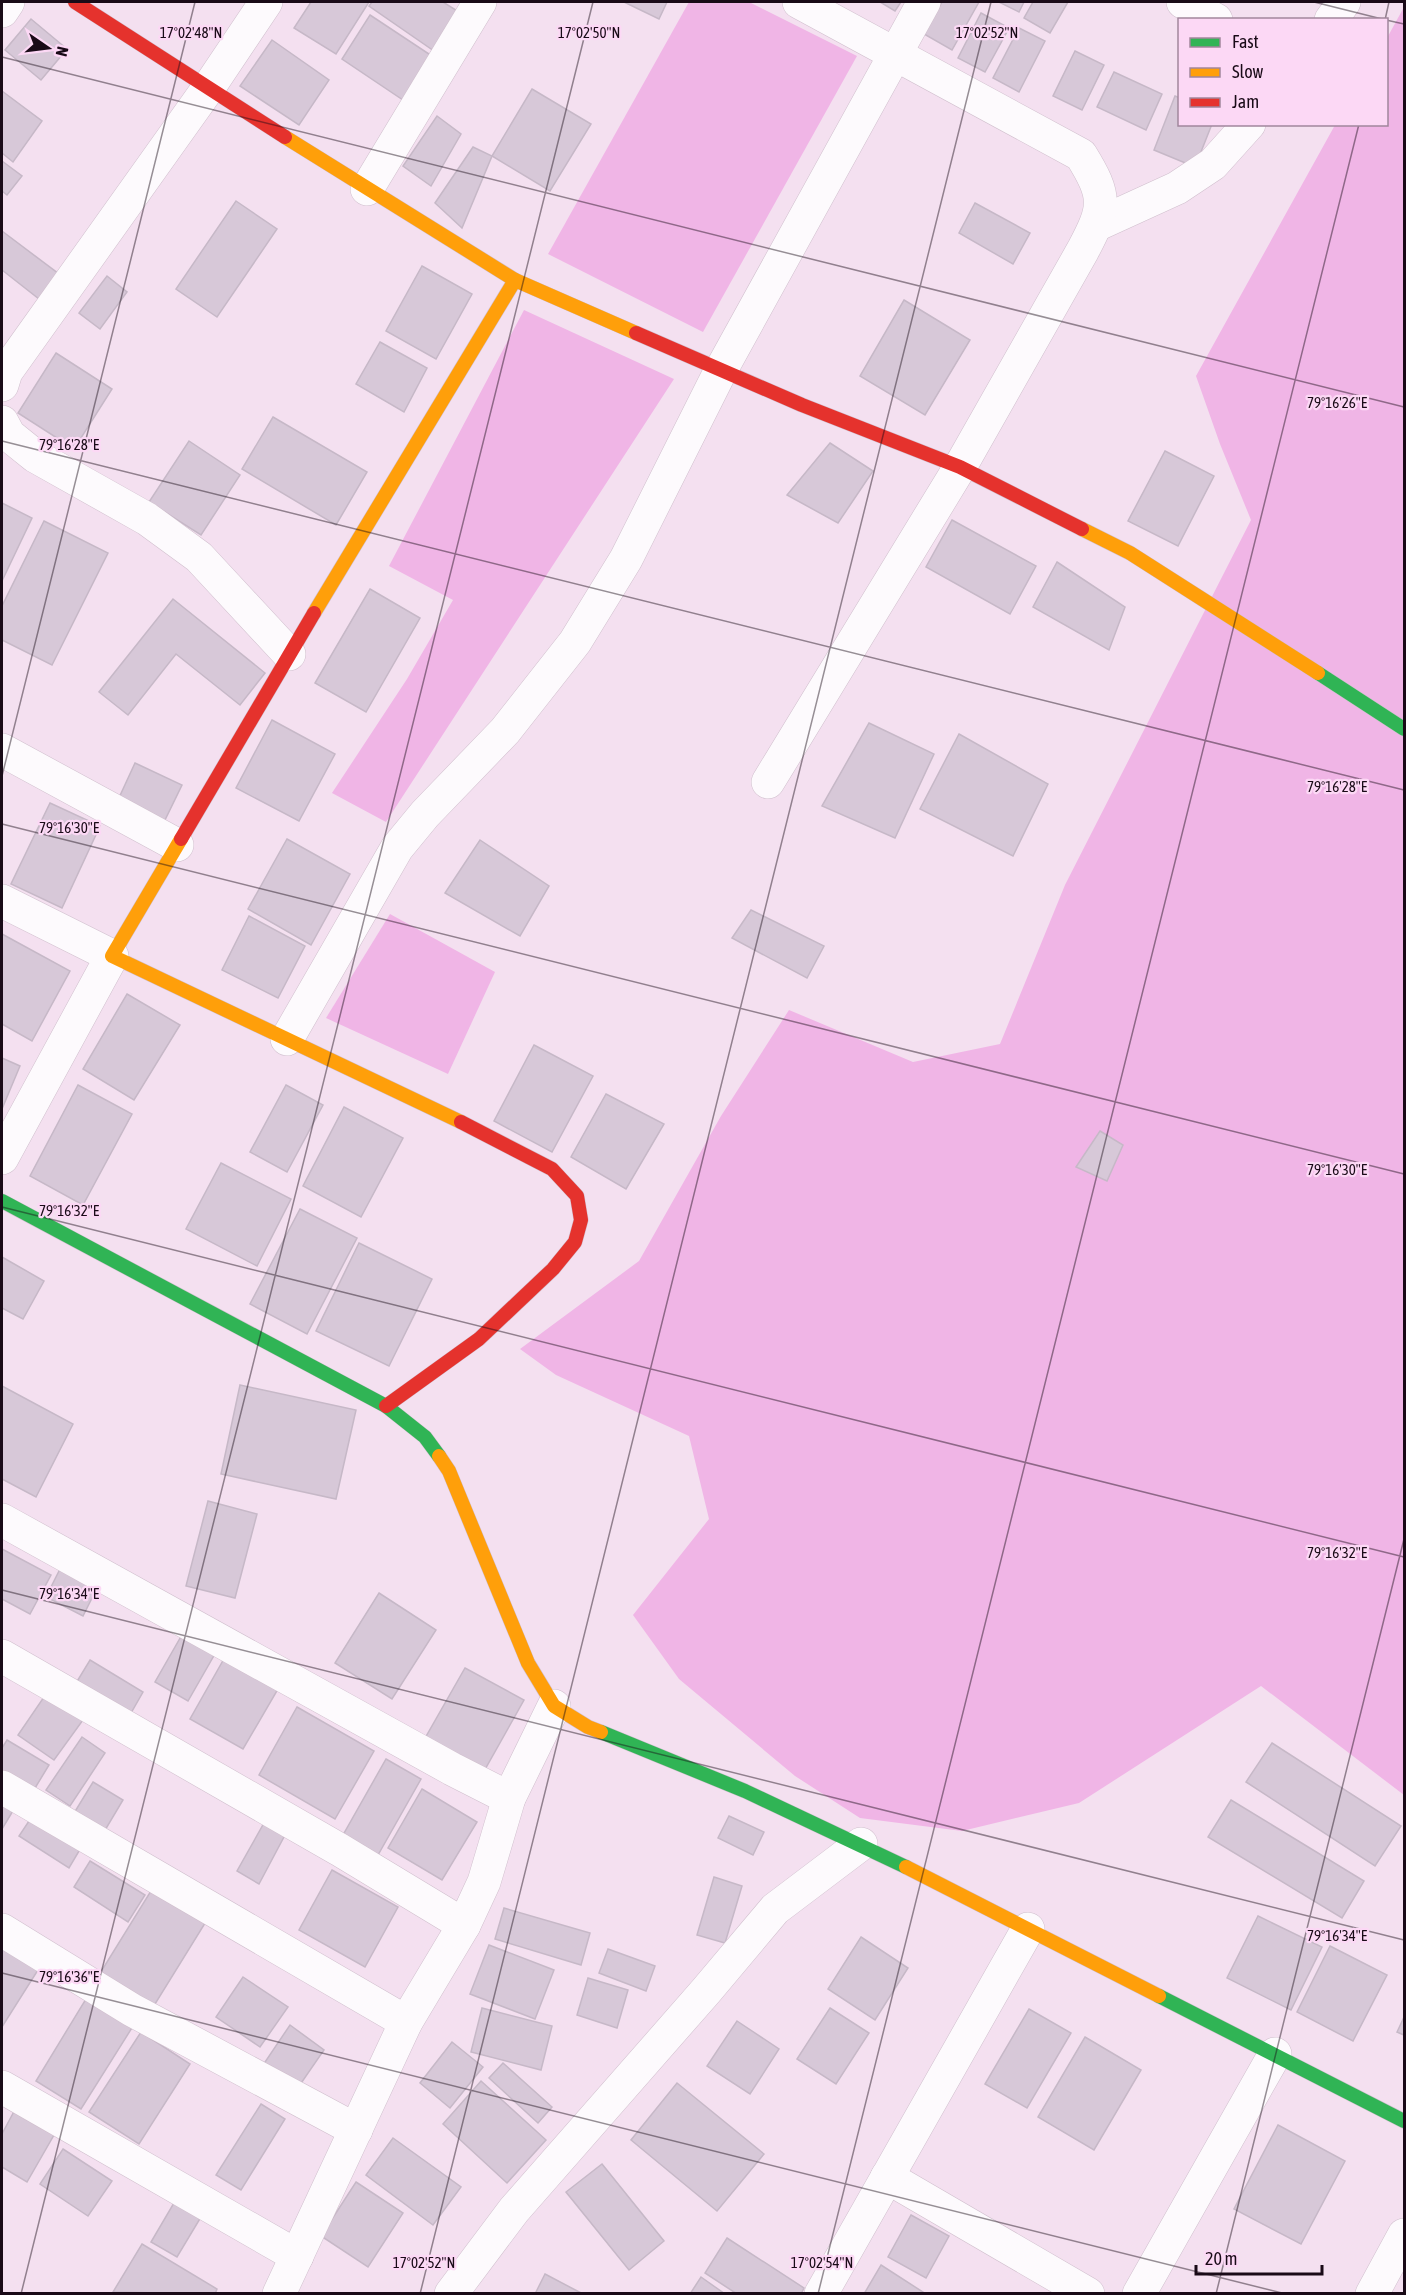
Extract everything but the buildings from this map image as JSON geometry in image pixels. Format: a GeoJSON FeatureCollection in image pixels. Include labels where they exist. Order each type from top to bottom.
{"type":"FeatureCollection","features":[{"type":"Feature","properties":{"kind":"street"},"geometry":{"type":"LineString","coordinates":[[2,10],[8,2]]}},
{"type":"Feature","properties":{"kind":"street"},"geometry":{"type":"LineString","coordinates":[[75,2],[367,189],[515,280],[802,405],[960,467],[1130,553],[1404,729]]}},
{"type":"Feature","properties":{"kind":"street"},"geometry":{"type":"LineString","coordinates":[[2,386],[6,372],[266,2]]}},
{"type":"Feature","properties":{"kind":"street"},"geometry":{"type":"LineString","coordinates":[[367,189],[480,2]]}},
{"type":"Feature","properties":{"kind":"street"},"geometry":{"type":"LineString","coordinates":[[768,782],[960,467],[1096,225],[1102,199],[1095,178],[1081,155],[799,2]]}},
{"type":"Feature","properties":{"kind":"street"},"geometry":{"type":"LineString","coordinates":[[287,1039],[397,848],[425,814],[505,731],[575,642],[626,560],[721,370],[924,2]]}},
{"type":"Feature","properties":{"kind":"street"},"geometry":{"type":"LineString","coordinates":[[1185,2],[1213,18]]}},
{"type":"Feature","properties":{"kind":"street"},"geometry":{"type":"LineString","coordinates":[[1332,18],[1344,2]]}},
{"type":"Feature","properties":{"kind":"street"},"geometry":{"type":"LineString","coordinates":[[1096,225],[1177,188],[1213,164],[1248,126]]}},
{"type":"Feature","properties":{"kind":"street"},"geometry":{"type":"LineString","coordinates":[[2,1158],[112,956],[289,654],[515,280]]}},
{"type":"Feature","properties":{"kind":"street"},"geometry":{"type":"LineString","coordinates":[[2,422],[9,435],[36,456],[147,519],[199,557],[289,654]]}},
{"type":"Feature","properties":{"kind":"street"},"geometry":{"type":"LineString","coordinates":[[2,750],[177,845]]}},
{"type":"Feature","properties":{"kind":"street"},"geometry":{"type":"LineString","coordinates":[[2,901],[112,956],[485,1132],[552,1168],[577,1196],[580,1221],[575,1242],[553,1269],[479,1339],[386,1406]]}},
{"type":"Feature","properties":{"kind":"street"},"geometry":{"type":"LineString","coordinates":[[2,1201],[386,1406],[425,1437],[449,1471],[528,1663],[554,1706],[588,1727],[745,1791],[861,1844],[1404,2121]]}},
{"type":"Feature","properties":{"kind":"street"},"geometry":{"type":"LineString","coordinates":[[2,1520],[452,1769],[509,1798]]}},
{"type":"Feature","properties":{"kind":"street"},"geometry":{"type":"LineString","coordinates":[[2,1656],[340,1850],[464,1925]]}},
{"type":"Feature","properties":{"kind":"street"},"geometry":{"type":"LineString","coordinates":[[279,2294],[406,2022],[464,1925],[484,1882],[509,1798],[554,1706]]}},
{"type":"Feature","properties":{"kind":"street"},"geometry":{"type":"LineString","coordinates":[[2,1787],[406,2022]]}},
{"type":"Feature","properties":{"kind":"street"},"geometry":{"type":"LineString","coordinates":[[451,2294],[514,2210],[775,1909],[861,1844]]}},
{"type":"Feature","properties":{"kind":"street"},"geometry":{"type":"LineString","coordinates":[[821,2294],[1028,1929]]}},
{"type":"Feature","properties":{"kind":"street"},"geometry":{"type":"LineString","coordinates":[[2,1930],[132,2010],[356,2130]]}},
{"type":"Feature","properties":{"kind":"street"},"geometry":{"type":"LineString","coordinates":[[1139,2294],[1275,2054]]}},
{"type":"Feature","properties":{"kind":"street"},"geometry":{"type":"LineString","coordinates":[[2,2087],[297,2256]]}},
{"type":"Feature","properties":{"kind":"street"},"geometry":{"type":"LineString","coordinates":[[887,2177],[1088,2294]]}},
{"type":"Feature","properties":{"kind":"street"},"geometry":{"type":"LineString","coordinates":[[1372,2294],[1404,2235]]}},
{"type":"Feature","properties":{"kind":"shaded area"},"geometry":{"type":"Polygon","coordinates":[[[689,2],[749,2],[857,56],[703,332],[548,254],[689,2]]]}},
{"type":"Feature","properties":{"kind":"shaded area"},"geometry":{"type":"Polygon","coordinates":[[[1404,7],[1404,1795],[1261,1686],[1079,1803],[962,1831],[860,1818],[795,1776],[679,1679],[633,1615],[709,1519],[689,1436],[556,1375],[520,1349],[639,1261],[721,1116],[789,1010],[913,1062],[1000,1044],[1065,885],[1251,520],[1220,444],[1196,376],[1334,126],[1388,126],[1388,36],[1404,7]]]}},
{"type":"Feature","properties":{"kind":"shaded area"},"geometry":{"type":"Polygon","coordinates":[[[524,310],[674,379],[386,822],[332,793],[407,679],[453,600],[389,566],[524,310]]]}},
{"type":"Feature","properties":{"kind":"shaded area"},"geometry":{"type":"Polygon","coordinates":[[[390,914],[495,972],[448,1074],[326,1018],[390,914]]]}},
{"type":"Feature","properties":{"kind":"traffic: fast"},"geometry":{"type":"LineString","coordinates":[[1318,673],[1404,729]]}},
{"type":"Feature","properties":{"kind":"traffic: fast"},"geometry":{"type":"LineString","coordinates":[[2,1201],[386,1406],[425,1437],[439,1456]]}},
{"type":"Feature","properties":{"kind":"traffic: fast"},"geometry":{"type":"LineString","coordinates":[[601,1732],[745,1791],[906,1867]]}},
{"type":"Feature","properties":{"kind":"traffic: fast"},"geometry":{"type":"LineString","coordinates":[[1159,1996],[1404,2121]]}},
{"type":"Feature","properties":{"kind":"traffic: slow"},"geometry":{"type":"LineString","coordinates":[[285,137],[515,280],[636,333]]}},
{"type":"Feature","properties":{"kind":"traffic: slow"},"geometry":{"type":"LineString","coordinates":[[314,613],[515,280]]}},
{"type":"Feature","properties":{"kind":"traffic: slow"},"geometry":{"type":"LineString","coordinates":[[1082,529],[1130,553],[1318,673]]}},
{"type":"Feature","properties":{"kind":"traffic: slow"},"geometry":{"type":"LineString","coordinates":[[181,839],[112,956],[461,1122]]}},
{"type":"Feature","properties":{"kind":"traffic: slow"},"geometry":{"type":"LineString","coordinates":[[439,1456],[449,1471],[528,1663],[554,1706],[588,1727],[601,1732]]}},
{"type":"Feature","properties":{"kind":"traffic: slow"},"geometry":{"type":"LineString","coordinates":[[906,1867],[1159,1996]]}},
{"type":"Feature","properties":{"kind":"traffic: jam"},"geometry":{"type":"LineString","coordinates":[[75,2],[285,137]]}},
{"type":"Feature","properties":{"kind":"traffic: jam"},"geometry":{"type":"LineString","coordinates":[[636,333],[802,405],[960,467],[1082,529]]}},
{"type":"Feature","properties":{"kind":"traffic: jam"},"geometry":{"type":"LineString","coordinates":[[181,839],[314,613]]}},
{"type":"Feature","properties":{"kind":"traffic: jam"},"geometry":{"type":"LineString","coordinates":[[386,1406],[479,1339],[553,1269],[575,1242],[581,1220],[577,1196],[552,1169],[461,1122]]}}]}
